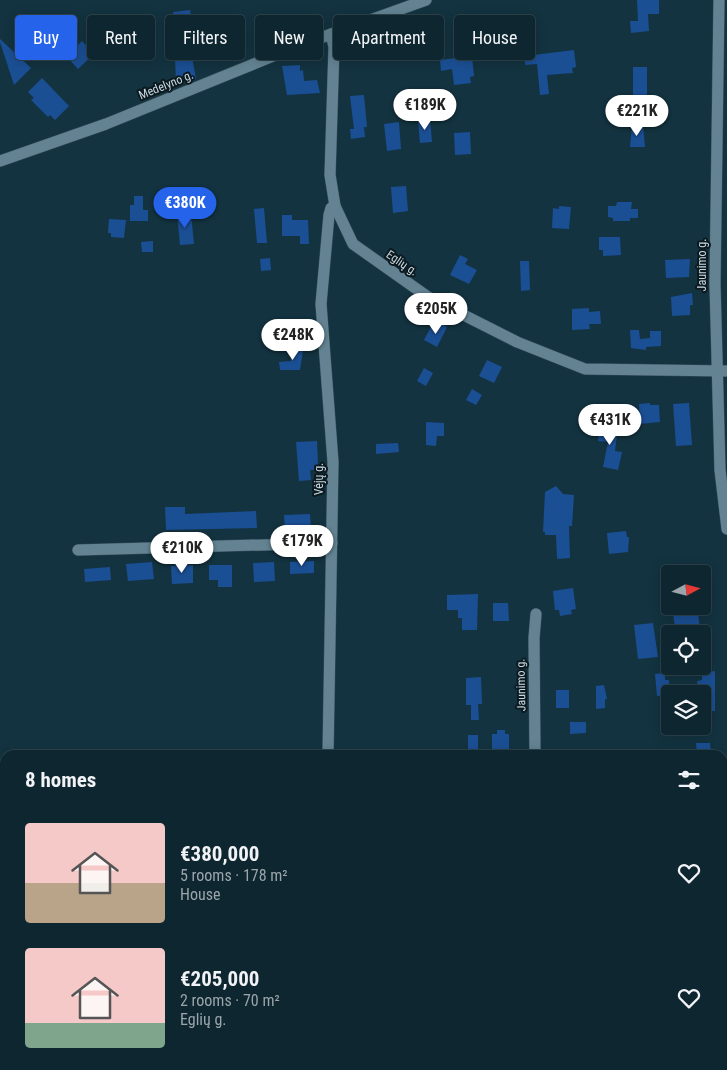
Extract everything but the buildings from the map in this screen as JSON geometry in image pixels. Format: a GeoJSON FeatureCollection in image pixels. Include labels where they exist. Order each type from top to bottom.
{"type":"FeatureCollection","features":[{"type":"Feature","properties":{"kind":"street","name":"Medelyno g."},"geometry":{"type":"LineString","coordinates":[[0,162],[106,124],[331,34],[426,0]]}},
{"type":"Feature","properties":{"kind":"street","name":"Jaunimo g."},"geometry":{"type":"LineString","coordinates":[[719,0],[715,284],[722,372],[720,470],[727,529]]}},
{"type":"Feature","properties":{"kind":"street","name":"Eglių g."},"geometry":{"type":"LineString","coordinates":[[331,34],[334,47],[330,175],[335,206],[345,232],[353,244],[364,254],[428,297],[517,342],[585,369],[722,372]]}},
{"type":"Feature","properties":{"kind":"street","name":"Vėjų g."},"geometry":{"type":"LineString","coordinates":[[328,750],[333,462],[321,304],[327,229],[331,208],[335,206]]}},
{"type":"Feature","properties":{"kind":"street"},"geometry":{"type":"LineString","coordinates":[[78,550],[332,543]]}},
{"type":"Feature","properties":{"kind":"street","name":"Jaunimo g."},"geometry":{"type":"LineString","coordinates":[[535,750],[534,638],[536,614]]}}]}
